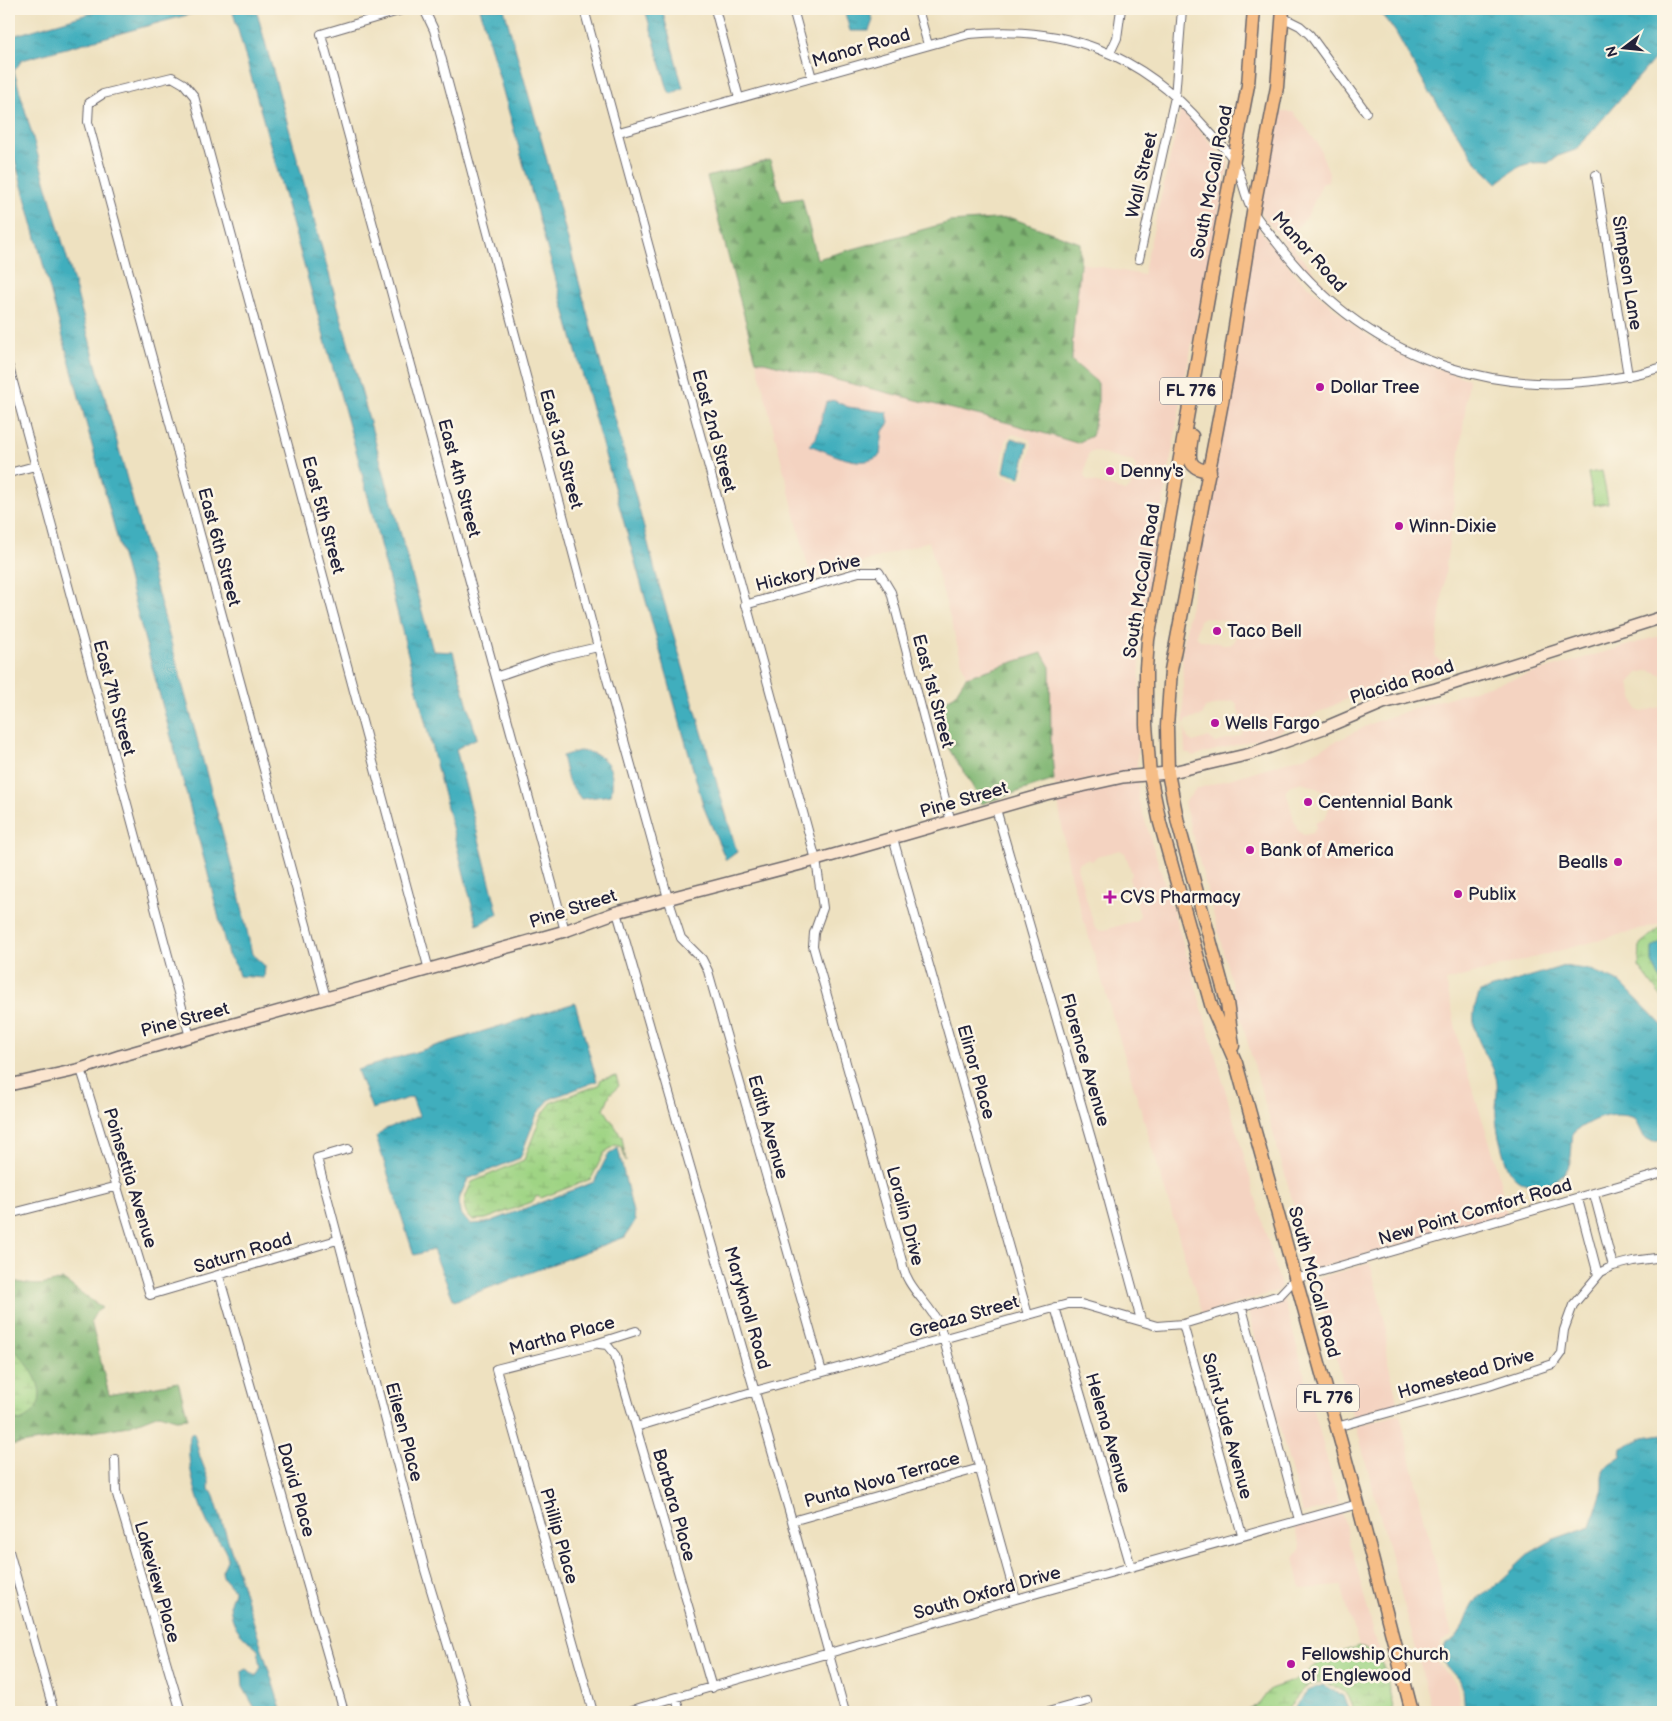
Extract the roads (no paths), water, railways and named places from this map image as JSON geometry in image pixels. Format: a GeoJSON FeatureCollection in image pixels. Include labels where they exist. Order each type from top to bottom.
{"type":"FeatureCollection","features":[{"type":"Feature","properties":{"kind":"main road","name":"South McCall Road"},"geometry":{"type":"LineString","coordinates":[[1236,1063],[1212,1008],[1160,823],[1150,775],[1146,725],[1148,640],[1248,85],[1254,9]]}},
{"type":"Feature","properties":{"kind":"main road","name":"South McCall Road"},"geometry":{"type":"LineString","coordinates":[[1282,13],[1277,87],[1253,212],[1210,471],[1171,670],[1167,726],[1168,773],[1178,823],[1227,1002],[1236,1063],[1358,1504],[1412,1712]]}},
{"type":"Feature","properties":{"kind":"main road"},"geometry":{"type":"LineString","coordinates":[[1191,393],[1197,407],[1190,456],[1192,464],[1198,470],[1210,471]]}},
{"type":"Feature","properties":{"kind":"main road","name":"Placida Road"},"geometry":{"type":"LineString","coordinates":[[1150,775],[1168,773],[1250,754],[1324,728],[1383,703],[1436,689],[1663,617]]}},
{"type":"Feature","properties":{"kind":"main road","name":"Pine Street"},"geometry":{"type":"LineString","coordinates":[[9,1085],[82,1069],[120,1056],[565,931],[617,912],[816,860],[1084,784],[1150,775]]}},
{"type":"Feature","properties":{"kind":"street","name":"East 4th Street"},"geometry":{"type":"LineString","coordinates":[[424,9],[402,10],[322,34],[498,676],[565,931]]}},
{"type":"Feature","properties":{"kind":"street","name":"East 3rd Street"},"geometry":{"type":"LineString","coordinates":[[424,9],[434,30],[598,647],[668,898]]}},
{"type":"Feature","properties":{"kind":"street","name":"East 2nd Street"},"geometry":{"type":"LineString","coordinates":[[584,9],[816,860]]}},
{"type":"Feature","properties":{"kind":"street"},"geometry":{"type":"LineString","coordinates":[[715,9],[739,98]]}},
{"type":"Feature","properties":{"kind":"street"},"geometry":{"type":"LineString","coordinates":[[793,9],[812,78]]}},
{"type":"Feature","properties":{"kind":"street"},"geometry":{"type":"LineString","coordinates":[[918,9],[928,45]]}},
{"type":"Feature","properties":{"kind":"street"},"geometry":{"type":"LineString","coordinates":[[1110,53],[1117,38],[1121,9]]}},
{"type":"Feature","properties":{"kind":"street","name":"Wall Street"},"geometry":{"type":"LineString","coordinates":[[1138,259],[1175,97],[1182,9]]}},
{"type":"Feature","properties":{"kind":"street"},"geometry":{"type":"LineString","coordinates":[[1282,13],[1310,35],[1366,112]]}},
{"type":"Feature","properties":{"kind":"street","name":"Manor Road"},"geometry":{"type":"LineString","coordinates":[[619,132],[970,34],[1028,32],[1066,38],[1110,53],[1141,70],[1175,97],[1197,118],[1234,162],[1253,212],[1285,254],[1324,295],[1368,330],[1417,357],[1479,376],[1522,382],[1583,382],[1628,376],[1663,368]]}},
{"type":"Feature","properties":{"kind":"street","name":"East 5th Street"},"geometry":{"type":"LineString","coordinates":[[89,103],[103,94],[172,77],[184,84],[194,96],[429,970]]}},
{"type":"Feature","properties":{"kind":"street","name":"East 6th Street"},"geometry":{"type":"LineString","coordinates":[[89,103],[88,122],[326,998]]}},
{"type":"Feature","properties":{"kind":"street","name":"Simpson Lane"},"geometry":{"type":"LineString","coordinates":[[1596,175],[1628,376]]}},
{"type":"Feature","properties":{"kind":"street","name":"East 7th Street"},"geometry":{"type":"LineString","coordinates":[[9,367],[190,1037]]}},
{"type":"Feature","properties":{"kind":"street"},"geometry":{"type":"LineString","coordinates":[[9,473],[35,466]]}},
{"type":"Feature","properties":{"kind":"street","name":"Hickory Drive"},"geometry":{"type":"LineString","coordinates":[[745,605],[859,572],[879,572]]}},
{"type":"Feature","properties":{"kind":"street","name":"East 1st Street"},"geometry":{"type":"LineString","coordinates":[[879,572],[891,592],[951,822]]}},
{"type":"Feature","properties":{"kind":"street"},"geometry":{"type":"LineString","coordinates":[[498,676],[550,658],[598,647]]}},
{"type":"Feature","properties":{"kind":"street","name":"Florence Avenue"},"geometry":{"type":"LineString","coordinates":[[996,809],[1092,1141],[1141,1320]]}},
{"type":"Feature","properties":{"kind":"street","name":"Elinor Place"},"geometry":{"type":"LineString","coordinates":[[893,838],[1028,1315]]}},
{"type":"Feature","properties":{"kind":"street","name":"Loralin Drive"},"geometry":{"type":"LineString","coordinates":[[816,860],[823,908],[820,921],[814,933],[813,946],[871,1146],[904,1273],[909,1284],[935,1314],[944,1338],[1016,1599]]}},
{"type":"Feature","properties":{"kind":"street","name":"Edith Avenue"},"geometry":{"type":"LineString","coordinates":[[668,898],[681,938],[702,959],[708,971],[822,1372]]}},
{"type":"Feature","properties":{"kind":"street","name":"Maryknoll Road"},"geometry":{"type":"LineString","coordinates":[[617,912],[845,1712]]}},
{"type":"Feature","properties":{"kind":"street","name":"Poinsettia Avenue"},"geometry":{"type":"LineString","coordinates":[[82,1069],[154,1295]]}},
{"type":"Feature","properties":{"kind":"street","name":"Eileen Place"},"geometry":{"type":"LineString","coordinates":[[348,1149],[317,1158],[337,1240],[426,1570],[468,1712]]}},
{"type":"Feature","properties":{"kind":"street","name":"New Point Comfort Road"},"geometry":{"type":"LineString","coordinates":[[1295,1279],[1663,1173]]}},
{"type":"Feature","properties":{"kind":"street"},"geometry":{"type":"LineString","coordinates":[[9,1214],[118,1186]]}},
{"type":"Feature","properties":{"kind":"street"},"geometry":{"type":"LineString","coordinates":[[1594,1194],[1614,1266]]}},
{"type":"Feature","properties":{"kind":"street"},"geometry":{"type":"LineString","coordinates":[[1578,1199],[1598,1275]]}},
{"type":"Feature","properties":{"kind":"street","name":"Saturn Road"},"geometry":{"type":"LineString","coordinates":[[154,1295],[337,1240]]}},
{"type":"Feature","properties":{"kind":"street","name":"Homestead Drive"},"geometry":{"type":"LineString","coordinates":[[1336,1427],[1489,1385],[1553,1364],[1562,1353],[1564,1330],[1573,1305],[1598,1275],[1614,1266],[1663,1257]]}},
{"type":"Feature","properties":{"kind":"street","name":"David Place"},"geometry":{"type":"LineString","coordinates":[[219,1276],[344,1712]]}},
{"type":"Feature","properties":{"kind":"street","name":"Greaza Street"},"geometry":{"type":"LineString","coordinates":[[636,1427],[755,1391],[1056,1307],[1081,1304],[1157,1326],[1183,1324],[1242,1308],[1280,1295],[1295,1279]]}},
{"type":"Feature","properties":{"kind":"street","name":"Helena Avenue"},"geometry":{"type":"LineString","coordinates":[[1056,1307],[1131,1567]]}},
{"type":"Feature","properties":{"kind":"street"},"geometry":{"type":"LineString","coordinates":[[1242,1308],[1299,1520]]}},
{"type":"Feature","properties":{"kind":"street","name":"Saint Jude Avenue"},"geometry":{"type":"LineString","coordinates":[[1183,1324],[1242,1536]]}},
{"type":"Feature","properties":{"kind":"street","name":"Martha Place"},"geometry":{"type":"LineString","coordinates":[[496,1369],[596,1344],[636,1331]]}},
{"type":"Feature","properties":{"kind":"street","name":"Barbara Place"},"geometry":{"type":"LineString","coordinates":[[596,1344],[608,1345],[615,1355],[712,1688]]}},
{"type":"Feature","properties":{"kind":"street","name":"Phillip Place"},"geometry":{"type":"LineString","coordinates":[[496,1369],[593,1712]]}},
{"type":"Feature","properties":{"kind":"street","name":"Lakeview Place"},"geometry":{"type":"LineString","coordinates":[[115,1459],[116,1491],[181,1712]]}},
{"type":"Feature","properties":{"kind":"street","name":"Punta Nova Terrace"},"geometry":{"type":"LineString","coordinates":[[792,1521],[980,1468]]}},
{"type":"Feature","properties":{"kind":"street","name":"South Oxford Drive"},"geometry":{"type":"LineString","coordinates":[[625,1712],[829,1655],[1016,1599],[1358,1504]]}},
{"type":"Feature","properties":{"kind":"street"},"geometry":{"type":"LineString","coordinates":[[9,1551],[54,1712]]}},
{"type":"Feature","properties":{"kind":"street"},"geometry":{"type":"LineString","coordinates":[[676,1698],[680,1712]]}},
{"type":"Feature","properties":{"kind":"street"},"geometry":{"type":"LineString","coordinates":[[1048,1712],[1087,1701]]}},
{"type":"Feature","properties":{"kind":"water"},"geometry":{"type":"Polygon","coordinates":[[[105,9],[209,9],[22,60],[14,71],[73,279],[239,894],[252,954],[265,966],[264,978],[239,976],[236,966],[228,955],[207,870],[9,138],[9,37],[105,9]]]}},
{"type":"Feature","properties":{"kind":"water"},"geometry":{"type":"Polygon","coordinates":[[[225,9],[256,9],[433,651],[453,652],[477,738],[456,749],[498,914],[477,925],[358,458],[233,12],[225,9]]]}},
{"type":"Feature","properties":{"kind":"water"},"geometry":{"type":"Polygon","coordinates":[[[480,9],[504,9],[544,149],[659,585],[737,852],[726,860],[704,808],[480,9]]]}},
{"type":"Feature","properties":{"kind":"water"},"geometry":{"type":"Polygon","coordinates":[[[645,9],[662,9],[683,88],[671,94],[668,90],[645,9]]]}},
{"type":"Feature","properties":{"kind":"water"},"geometry":{"type":"Polygon","coordinates":[[[844,9],[870,9],[873,20],[869,31],[850,31],[844,9]]]}},
{"type":"Feature","properties":{"kind":"water"},"geometry":{"type":"Polygon","coordinates":[[[1377,9],[1663,9],[1663,49],[1576,150],[1558,156],[1548,163],[1526,164],[1509,173],[1497,183],[1476,162],[1427,88],[1395,31],[1377,9]]]}},
{"type":"Feature","properties":{"kind":"water"},"geometry":{"type":"Polygon","coordinates":[[[833,400],[848,407],[887,412],[889,423],[883,431],[880,455],[864,461],[855,461],[809,445],[816,438],[826,402],[833,400]]]}},
{"type":"Feature","properties":{"kind":"water"},"geometry":{"type":"Polygon","coordinates":[[[1011,438],[1028,443],[1020,477],[1004,472],[1011,438]]]}},
{"type":"Feature","properties":{"kind":"water"},"geometry":{"type":"Polygon","coordinates":[[[579,751],[597,755],[607,764],[612,777],[611,795],[581,799],[568,781],[562,756],[579,751]]]}},
{"type":"Feature","properties":{"kind":"water"},"geometry":{"type":"Polygon","coordinates":[[[1660,942],[1663,943],[1663,985],[1652,962],[1652,948],[1660,942]]]}},
{"type":"Feature","properties":{"kind":"water"},"geometry":{"type":"Polygon","coordinates":[[[1564,966],[1591,970],[1620,982],[1663,1026],[1663,1140],[1653,1142],[1644,1137],[1635,1118],[1618,1115],[1602,1117],[1573,1133],[1570,1163],[1561,1176],[1554,1181],[1546,1183],[1529,1184],[1515,1177],[1505,1160],[1496,1121],[1496,1079],[1477,1036],[1474,1010],[1480,992],[1564,966]]]}},
{"type":"Feature","properties":{"kind":"water"},"geometry":{"type":"Polygon","coordinates":[[[575,1003],[597,1081],[550,1099],[537,1114],[520,1158],[468,1179],[460,1198],[459,1208],[464,1218],[470,1224],[487,1223],[594,1182],[608,1155],[618,1148],[635,1221],[625,1237],[454,1301],[433,1250],[414,1255],[376,1137],[383,1130],[419,1116],[412,1097],[372,1109],[357,1070],[575,1003]]]}},
{"type":"Feature","properties":{"kind":"water"},"geometry":{"type":"Polygon","coordinates":[[[191,1433],[194,1433],[200,1457],[209,1480],[209,1490],[213,1493],[282,1712],[257,1712],[243,1687],[242,1671],[246,1669],[256,1676],[261,1667],[258,1650],[239,1631],[233,1620],[230,1605],[234,1590],[223,1577],[222,1571],[228,1558],[222,1545],[210,1528],[193,1481],[189,1455],[191,1433]]]}},
{"type":"Feature","properties":{"kind":"water"},"geometry":{"type":"Polygon","coordinates":[[[1663,1434],[1663,1712],[1465,1712],[1463,1688],[1458,1679],[1440,1659],[1446,1643],[1454,1639],[1459,1633],[1470,1609],[1481,1595],[1490,1591],[1530,1553],[1554,1539],[1591,1526],[1603,1488],[1603,1471],[1606,1466],[1621,1456],[1622,1448],[1644,1437],[1663,1434]]]}},
{"type":"Feature","properties":{"kind":"water"},"geometry":{"type":"Polygon","coordinates":[[[1323,1685],[1343,1696],[1349,1712],[1290,1712],[1308,1691],[1323,1685]]]}},
{"type":"Feature","properties":{"kind":"place","name":"Dollar Tree"},"geometry":{"type":"Point","coordinates":[1320,387]}},
{"type":"Feature","properties":{"kind":"place","name":"Denny's"},"geometry":{"type":"Point","coordinates":[1110,471]}},
{"type":"Feature","properties":{"kind":"place","name":"Winn-Dixie"},"geometry":{"type":"Point","coordinates":[1399,526]}},
{"type":"Feature","properties":{"kind":"place","name":"Taco Bell"},"geometry":{"type":"Point","coordinates":[1217,631]}},
{"type":"Feature","properties":{"kind":"place","name":"Wells Fargo"},"geometry":{"type":"Point","coordinates":[1215,723]}},
{"type":"Feature","properties":{"kind":"place","name":"Centennial Bank"},"geometry":{"type":"Point","coordinates":[1308,802]}},
{"type":"Feature","properties":{"kind":"place","name":"Bank of America"},"geometry":{"type":"Point","coordinates":[1250,850]}},
{"type":"Feature","properties":{"kind":"place","name":"Bealls"},"geometry":{"type":"Point","coordinates":[1618,862]}},
{"type":"Feature","properties":{"kind":"place","name":"Publix"},"geometry":{"type":"Point","coordinates":[1458,894]}},
{"type":"Feature","properties":{"kind":"place","name":"CVS Pharmacy"},"geometry":{"type":"Point","coordinates":[1110,897]}},
{"type":"Feature","properties":{"kind":"place","name":"Fellowship Church of Englewood"},"geometry":{"type":"Point","coordinates":[1291,1664]}}]}
